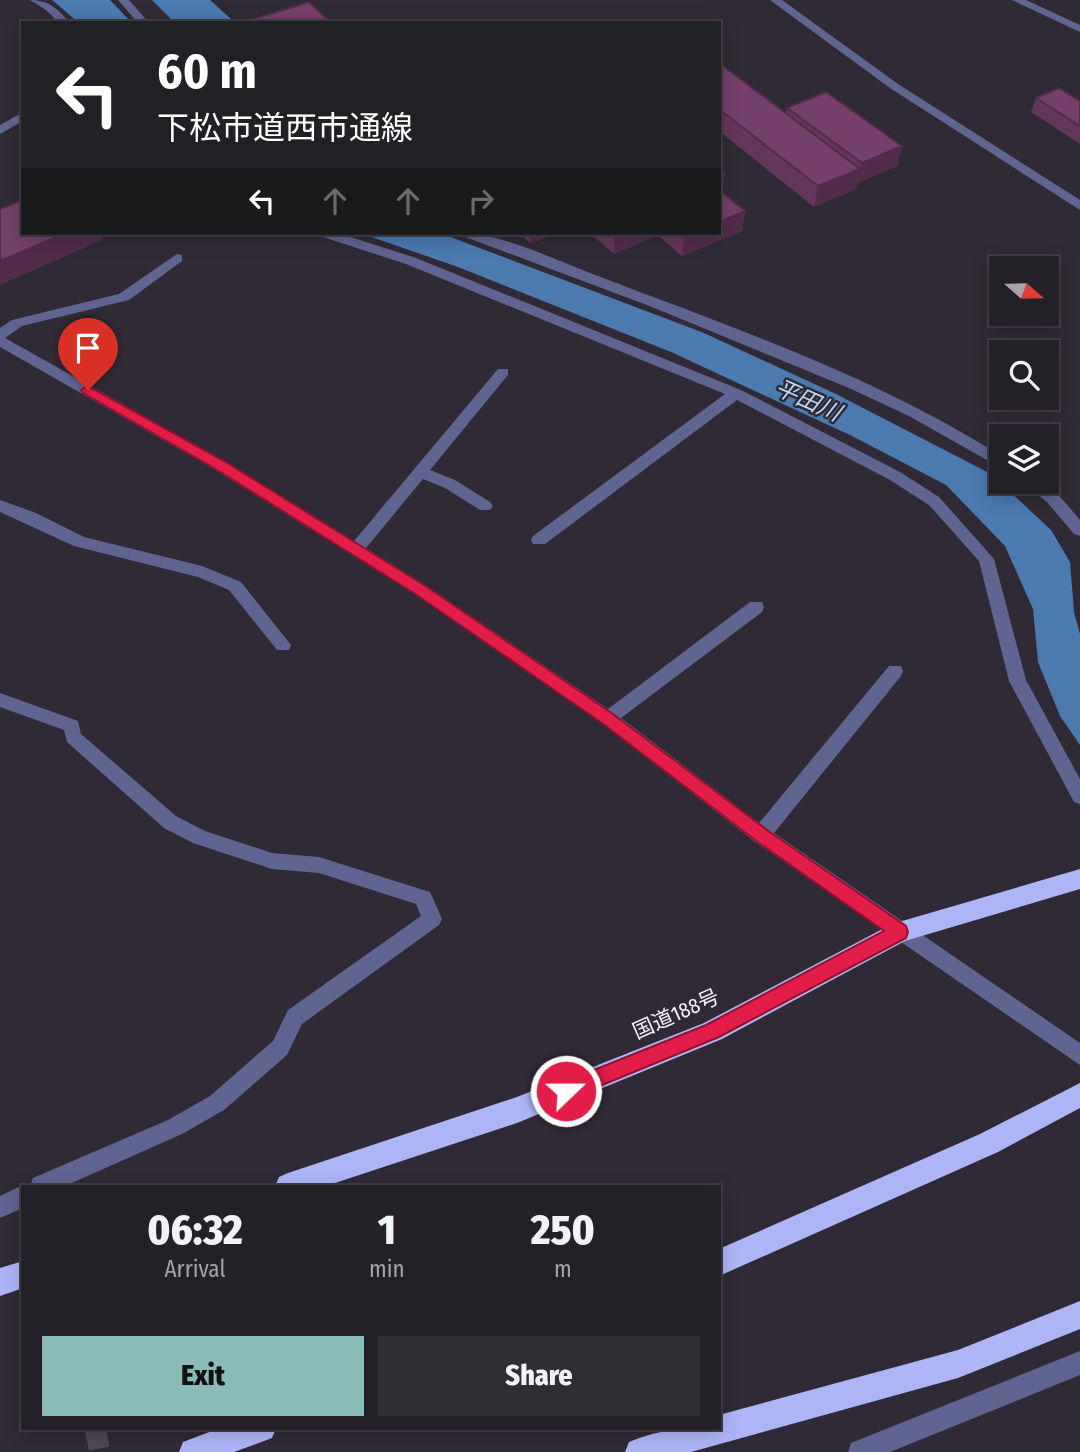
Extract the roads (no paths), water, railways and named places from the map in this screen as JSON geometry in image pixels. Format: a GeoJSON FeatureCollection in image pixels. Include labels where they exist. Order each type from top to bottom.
{"type":"FeatureCollection","features":[{"type":"Feature","properties":{"kind":"highway","name":"国道188号"},"geometry":{"type":"LineString","coordinates":[[291,1185],[517,1110],[713,1031],[900,932],[1080,879]]}},
{"type":"Feature","properties":{"kind":"highway"},"geometry":{"type":"LineString","coordinates":[[721,1263],[989,1143],[1080,1095]]}},
{"type":"Feature","properties":{"kind":"highway"},"geometry":{"type":"LineString","coordinates":[[0,1282],[21,1275]]}},
{"type":"Feature","properties":{"kind":"highway"},"geometry":{"type":"LineString","coordinates":[[721,1429],[958,1364],[1080,1315]]}},
{"type":"Feature","properties":{"kind":"highway"},"geometry":{"type":"LineString","coordinates":[[193,1452],[256,1430]]}},
{"type":"Feature","properties":{"kind":"highway"},"geometry":{"type":"LineString","coordinates":[[639,1452],[719,1430]]}},
{"type":"Feature","properties":{"kind":"street"},"geometry":{"type":"LineString","coordinates":[[35,0],[50,8],[63,21]]}},
{"type":"Feature","properties":{"kind":"street"},"geometry":{"type":"LineString","coordinates":[[123,0],[142,21]]}},
{"type":"Feature","properties":{"kind":"street"},"geometry":{"type":"LineString","coordinates":[[775,0],[894,86],[1080,206]]}},
{"type":"Feature","properties":{"kind":"street"},"geometry":{"type":"LineString","coordinates":[[1017,0],[1080,29]]}},
{"type":"Feature","properties":{"kind":"street"},"geometry":{"type":"LineString","coordinates":[[0,130],[21,117]]}},
{"type":"Feature","properties":{"kind":"street"},"geometry":{"type":"LineString","coordinates":[[332,235],[424,266],[736,393],[895,476],[934,501],[986,559],[1018,681],[1080,796]]}},
{"type":"Feature","properties":{"kind":"street"},"geometry":{"type":"LineString","coordinates":[[474,235],[631,292],[881,396],[989,456]]}},
{"type":"Feature","properties":{"kind":"street"},"geometry":{"type":"LineString","coordinates":[[0,335],[17,323],[124,297],[177,258]]}},
{"type":"Feature","properties":{"kind":"street"},"geometry":{"type":"LineString","coordinates":[[0,341],[219,465],[433,598],[608,718],[761,835],[1080,1055]]}},
{"type":"Feature","properties":{"kind":"street"},"geometry":{"type":"LineString","coordinates":[[355,550],[503,372]]}},
{"type":"Feature","properties":{"kind":"street"},"geometry":{"type":"LineString","coordinates":[[539,540],[736,393]]}},
{"type":"Feature","properties":{"kind":"street"},"geometry":{"type":"LineString","coordinates":[[420,472],[450,484],[485,506]]}},
{"type":"Feature","properties":{"kind":"street"},"geometry":{"type":"LineString","coordinates":[[1046,494],[1080,530]]}},
{"type":"Feature","properties":{"kind":"street"},"geometry":{"type":"LineString","coordinates":[[0,506],[30,517],[80,542],[202,572],[235,586],[283,645]]}},
{"type":"Feature","properties":{"kind":"street"},"geometry":{"type":"LineString","coordinates":[[608,718],[756,607]]}},
{"type":"Feature","properties":{"kind":"street"},"geometry":{"type":"LineString","coordinates":[[761,835],[895,671]]}},
{"type":"Feature","properties":{"kind":"street"},"geometry":{"type":"LineString","coordinates":[[0,700],[72,726],[73,737],[170,822],[200,837],[272,861],[319,865],[423,898],[432,919],[295,1017],[280,1048],[217,1103],[175,1127],[45,1185]]}},
{"type":"Feature","properties":{"kind":"street"},"geometry":{"type":"LineString","coordinates":[[0,1207],[21,1197]]}},
{"type":"Feature","properties":{"kind":"street"},"geometry":{"type":"LineString","coordinates":[[860,1452],[1079,1365]]}},
{"type":"Feature","properties":{"kind":"water"},"geometry":{"type":"Polygon","coordinates":[[[52,0],[110,0],[130,21],[77,21],[52,0]]]}},
{"type":"Feature","properties":{"kind":"water"},"geometry":{"type":"Polygon","coordinates":[[[152,0],[210,0],[231,19],[226,21],[173,21],[152,0]]]}},
{"type":"Feature","properties":{"kind":"water","name":"平田川"},"geometry":{"type":"Polygon","coordinates":[[[366,235],[445,235],[704,333],[836,394],[989,473],[989,494],[1012,494],[1051,530],[1070,562],[1074,612],[1080,634],[1080,745],[1060,716],[1038,662],[1033,609],[1005,546],[946,485],[852,436],[671,352],[458,267],[366,235]]]}},
{"type":"Feature","properties":{"kind":"tunnel"},"geometry":{"type":"LineString","coordinates":[[95,1430],[100,1452]]}}]}
